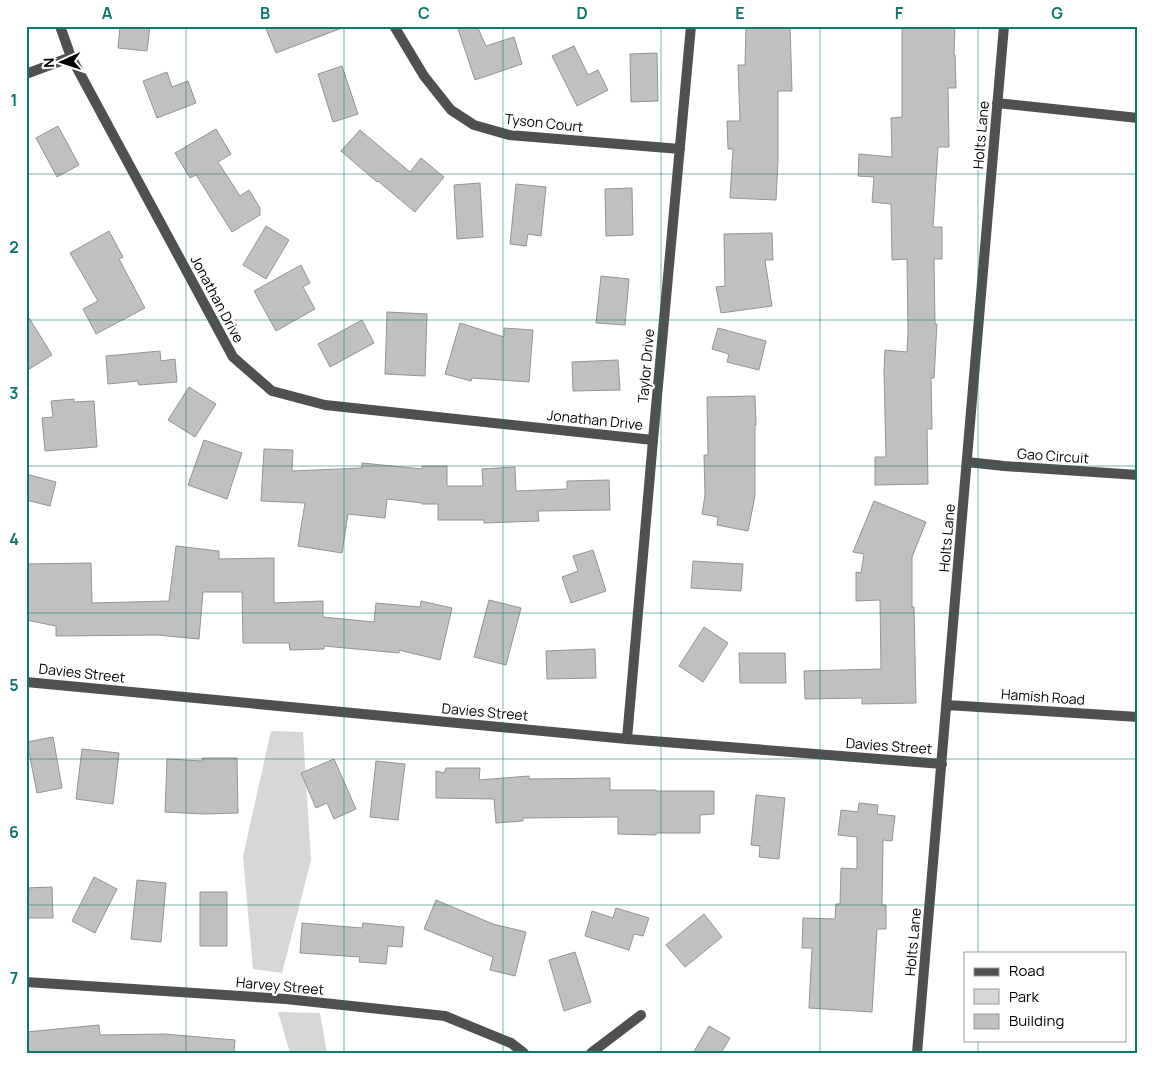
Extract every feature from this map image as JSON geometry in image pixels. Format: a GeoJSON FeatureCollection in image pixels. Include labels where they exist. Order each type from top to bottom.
{"type":"FeatureCollection","features":[{"type":"Feature","properties":{"kind":"street","name":"Jonathan Drive"},"geometry":{"type":"LineString","coordinates":[[60,26],[71,57],[233,357],[272,391],[325,405],[653,440]]}},
{"type":"Feature","properties":{"kind":"street","name":"Tyson Court"},"geometry":{"type":"LineString","coordinates":[[394,26],[424,76],[451,110],[474,125],[509,135],[680,149]]}},
{"type":"Feature","properties":{"kind":"street","name":"Taylor Drive"},"geometry":{"type":"LineString","coordinates":[[627,739],[691,26]]}},
{"type":"Feature","properties":{"kind":"street","name":"Holts Lane"},"geometry":{"type":"LineString","coordinates":[[917,1053],[1004,26]]}},
{"type":"Feature","properties":{"kind":"street"},"geometry":{"type":"LineString","coordinates":[[26,74],[71,57]]}},
{"type":"Feature","properties":{"kind":"street"},"geometry":{"type":"LineString","coordinates":[[997,103],[1138,118]]}},
{"type":"Feature","properties":{"kind":"street","name":"Gao Circuit"},"geometry":{"type":"LineString","coordinates":[[966,462],[1138,475]]}},
{"type":"Feature","properties":{"kind":"street","name":"Davies Street"},"geometry":{"type":"LineString","coordinates":[[26,682],[627,739],[942,764]]}},
{"type":"Feature","properties":{"kind":"street","name":"Hamish Road"},"geometry":{"type":"LineString","coordinates":[[947,704],[1138,717]]}},
{"type":"Feature","properties":{"kind":"street","name":"Harvey Street"},"geometry":{"type":"LineString","coordinates":[[26,982],[286,999],[445,1016],[511,1043],[524,1053]]}},
{"type":"Feature","properties":{"kind":"street"},"geometry":{"type":"LineString","coordinates":[[591,1053],[641,1016]]}},
{"type":"Feature","properties":{"kind":"green space"},"geometry":{"type":"Polygon","coordinates":[[[271,731],[303,732],[311,860],[282,973],[253,969],[243,856],[271,731]]]}},
{"type":"Feature","properties":{"kind":"green space"},"geometry":{"type":"Polygon","coordinates":[[[278,1012],[320,1013],[327,1053],[290,1053],[278,1012]]]}},
{"type":"Feature","properties":{"kind":"building"},"geometry":{"type":"Polygon","coordinates":[[[120,26],[150,26],[147,51],[118,48],[120,26]]]}},
{"type":"Feature","properties":{"kind":"building"},"geometry":{"type":"Polygon","coordinates":[[[265,26],[342,26],[342,28],[276,53],[265,26]]]}},
{"type":"Feature","properties":{"kind":"building"},"geometry":{"type":"Polygon","coordinates":[[[457,26],[477,26],[486,46],[514,37],[522,64],[475,80],[457,26]]]}},
{"type":"Feature","properties":{"kind":"building"},"geometry":{"type":"Polygon","coordinates":[[[746,26],[790,26],[792,91],[778,91],[776,200],[730,198],[733,149],[728,149],[727,121],[740,121],[738,65],[745,65],[746,26]]]}},
{"type":"Feature","properties":{"kind":"building"},"geometry":{"type":"Polygon","coordinates":[[[902,26],[955,26],[956,88],[948,88],[949,147],[938,147],[933,227],[942,227],[942,259],[934,259],[935,324],[937,324],[934,378],[931,378],[932,429],[927,429],[928,484],[875,485],[875,457],[886,457],[885,350],[907,352],[907,259],[892,260],[891,204],[872,202],[874,177],[858,176],[859,154],[892,157],[891,118],[902,117],[902,26]]]}},
{"type":"Feature","properties":{"kind":"building"},"geometry":{"type":"Polygon","coordinates":[[[574,46],[588,75],[598,70],[608,90],[577,106],[552,56],[574,46]]]}},
{"type":"Feature","properties":{"kind":"building"},"geometry":{"type":"Polygon","coordinates":[[[657,53],[658,101],[631,102],[630,54],[657,53]]]}},
{"type":"Feature","properties":{"kind":"building"},"geometry":{"type":"Polygon","coordinates":[[[342,66],[358,114],[333,122],[318,74],[342,66]]]}},
{"type":"Feature","properties":{"kind":"building"},"geometry":{"type":"Polygon","coordinates":[[[167,72],[172,87],[188,81],[196,103],[157,118],[143,81],[167,72]]]}},
{"type":"Feature","properties":{"kind":"building"},"geometry":{"type":"Polygon","coordinates":[[[58,126],[79,165],[57,177],[36,138],[58,126]]]}},
{"type":"Feature","properties":{"kind":"building"},"geometry":{"type":"Polygon","coordinates":[[[216,129],[231,154],[218,162],[240,196],[249,190],[260,208],[260,215],[232,232],[196,175],[190,178],[175,153],[216,129]]]}},
{"type":"Feature","properties":{"kind":"building"},"geometry":{"type":"Polygon","coordinates":[[[360,130],[410,172],[421,158],[444,177],[415,212],[341,151],[360,130]]]}},
{"type":"Feature","properties":{"kind":"building"},"geometry":{"type":"Polygon","coordinates":[[[480,183],[483,237],[457,239],[454,185],[480,183]]]}},
{"type":"Feature","properties":{"kind":"building"},"geometry":{"type":"Polygon","coordinates":[[[516,184],[546,187],[541,236],[528,234],[526,246],[510,244],[516,184]]]}},
{"type":"Feature","properties":{"kind":"building"},"geometry":{"type":"Polygon","coordinates":[[[632,188],[633,235],[606,236],[605,189],[632,188]]]}},
{"type":"Feature","properties":{"kind":"building"},"geometry":{"type":"Polygon","coordinates":[[[266,226],[289,240],[266,279],[243,265],[266,226]]]}},
{"type":"Feature","properties":{"kind":"building"},"geometry":{"type":"Polygon","coordinates":[[[109,231],[123,257],[119,259],[145,308],[96,334],[83,309],[98,301],[70,253],[109,231]]]}},
{"type":"Feature","properties":{"kind":"building"},"geometry":{"type":"Polygon","coordinates":[[[772,233],[773,260],[765,260],[772,306],[721,313],[716,287],[725,286],[724,234],[772,233]]]}},
{"type":"Feature","properties":{"kind":"building"},"geometry":{"type":"Polygon","coordinates":[[[301,265],[310,283],[303,287],[315,309],[276,331],[254,291],[301,265]]]}},
{"type":"Feature","properties":{"kind":"building"},"geometry":{"type":"Polygon","coordinates":[[[601,276],[629,279],[625,325],[596,323],[601,276]]]}},
{"type":"Feature","properties":{"kind":"building"},"geometry":{"type":"Polygon","coordinates":[[[387,312],[427,314],[425,376],[385,374],[387,312]]]}},
{"type":"Feature","properties":{"kind":"building"},"geometry":{"type":"Polygon","coordinates":[[[26,313],[52,355],[26,371],[26,313]]]}},
{"type":"Feature","properties":{"kind":"building"},"geometry":{"type":"Polygon","coordinates":[[[362,320],[374,343],[330,367],[318,344],[362,320]]]}},
{"type":"Feature","properties":{"kind":"building"},"geometry":{"type":"Polygon","coordinates":[[[460,323],[504,337],[504,328],[533,330],[529,382],[472,378],[471,381],[445,374],[460,323]]]}},
{"type":"Feature","properties":{"kind":"building"},"geometry":{"type":"Polygon","coordinates":[[[718,328],[766,341],[759,370],[727,362],[729,354],[712,349],[718,328]]]}},
{"type":"Feature","properties":{"kind":"building"},"geometry":{"type":"Polygon","coordinates":[[[160,351],[161,361],[175,359],[177,382],[139,385],[138,381],[108,384],[106,356],[160,351]]]}},
{"type":"Feature","properties":{"kind":"building"},"geometry":{"type":"Polygon","coordinates":[[[618,360],[620,390],[573,391],[572,362],[618,360]]]}},
{"type":"Feature","properties":{"kind":"building"},"geometry":{"type":"Polygon","coordinates":[[[189,387],[216,404],[195,437],[168,420],[189,387]]]}},
{"type":"Feature","properties":{"kind":"building"},"geometry":{"type":"Polygon","coordinates":[[[755,396],[755,496],[748,531],[717,525],[718,517],[702,514],[705,495],[704,455],[708,455],[707,397],[755,396]]]}},
{"type":"Feature","properties":{"kind":"building"},"geometry":{"type":"Polygon","coordinates":[[[74,399],[74,402],[94,401],[97,447],[45,451],[42,418],[53,417],[51,401],[74,399]]]}},
{"type":"Feature","properties":{"kind":"building"},"geometry":{"type":"Polygon","coordinates":[[[204,440],[242,453],[227,499],[188,485],[204,440]]]}},
{"type":"Feature","properties":{"kind":"building"},"geometry":{"type":"Polygon","coordinates":[[[264,449],[293,450],[292,471],[362,468],[362,463],[422,469],[422,466],[447,466],[447,486],[483,486],[482,469],[515,467],[516,491],[567,489],[567,481],[609,480],[610,510],[538,511],[539,521],[484,523],[484,520],[438,520],[438,504],[422,504],[387,499],[385,518],[348,514],[342,553],[298,546],[305,503],[261,501],[264,449]]]}},
{"type":"Feature","properties":{"kind":"building"},"geometry":{"type":"Polygon","coordinates":[[[26,474],[56,482],[50,506],[26,500],[26,474]]]}},
{"type":"Feature","properties":{"kind":"building"},"geometry":{"type":"Polygon","coordinates":[[[874,501],[926,522],[912,557],[916,703],[862,704],[862,698],[805,699],[804,671],[881,669],[880,600],[856,601],[856,572],[861,573],[864,554],[853,552],[874,501]]]}},
{"type":"Feature","properties":{"kind":"building"},"geometry":{"type":"Polygon","coordinates":[[[176,546],[219,551],[219,559],[274,558],[274,603],[323,601],[323,617],[374,622],[376,603],[420,607],[421,601],[452,608],[440,660],[399,650],[399,653],[324,646],[324,649],[290,650],[289,643],[243,643],[242,592],[203,592],[199,639],[157,635],[56,636],[56,626],[26,620],[26,564],[91,563],[92,603],[169,601],[176,546]]]}},
{"type":"Feature","properties":{"kind":"building"},"geometry":{"type":"Polygon","coordinates":[[[593,550],[606,591],[571,603],[562,577],[578,571],[573,556],[593,550]]]}},
{"type":"Feature","properties":{"kind":"building"},"geometry":{"type":"Polygon","coordinates":[[[693,561],[743,564],[741,591],[691,588],[693,561]]]}},
{"type":"Feature","properties":{"kind":"building"},"geometry":{"type":"Polygon","coordinates":[[[489,600],[521,608],[506,665],[474,657],[489,600]]]}},
{"type":"Feature","properties":{"kind":"building"},"geometry":{"type":"Polygon","coordinates":[[[704,627],[728,643],[703,682],[679,666],[704,627]]]}},
{"type":"Feature","properties":{"kind":"building"},"geometry":{"type":"Polygon","coordinates":[[[595,649],[596,678],[547,679],[546,651],[595,649]]]}},
{"type":"Feature","properties":{"kind":"building"},"geometry":{"type":"Polygon","coordinates":[[[739,653],[785,653],[786,683],[740,683],[739,653]]]}},
{"type":"Feature","properties":{"kind":"building"},"geometry":{"type":"Polygon","coordinates":[[[53,737],[62,788],[37,793],[27,742],[53,737]]]}},
{"type":"Feature","properties":{"kind":"building"},"geometry":{"type":"Polygon","coordinates":[[[82,749],[119,753],[113,804],[76,799],[82,749]]]}},
{"type":"Feature","properties":{"kind":"building"},"geometry":{"type":"Polygon","coordinates":[[[202,758],[237,758],[238,813],[165,812],[167,759],[203,761],[202,758]]]}},
{"type":"Feature","properties":{"kind":"building"},"geometry":{"type":"Polygon","coordinates":[[[334,759],[356,809],[334,819],[327,803],[316,808],[301,773],[334,759]]]}},
{"type":"Feature","properties":{"kind":"building"},"geometry":{"type":"Polygon","coordinates":[[[376,761],[405,764],[398,820],[370,817],[376,761]]]}},
{"type":"Feature","properties":{"kind":"building"},"geometry":{"type":"Polygon","coordinates":[[[446,768],[480,768],[479,780],[529,776],[529,779],[610,778],[610,790],[714,791],[714,814],[700,815],[700,833],[656,833],[656,835],[618,834],[618,817],[523,818],[523,821],[496,823],[494,799],[436,798],[436,771],[444,773],[446,768]]]}},
{"type":"Feature","properties":{"kind":"building"},"geometry":{"type":"Polygon","coordinates":[[[756,795],[785,798],[779,859],[759,857],[760,846],[751,845],[756,795]]]}},
{"type":"Feature","properties":{"kind":"building"},"geometry":{"type":"Polygon","coordinates":[[[859,803],[878,805],[877,814],[895,816],[892,841],[883,840],[882,905],[886,905],[886,929],[877,929],[872,1012],[809,1008],[812,948],[802,948],[803,918],[835,919],[836,904],[840,904],[841,868],[857,869],[857,837],[838,835],[841,810],[858,812],[859,803]]]}},
{"type":"Feature","properties":{"kind":"building"},"geometry":{"type":"Polygon","coordinates":[[[94,877],[117,889],[95,933],[72,921],[94,877]]]}},
{"type":"Feature","properties":{"kind":"building"},"geometry":{"type":"Polygon","coordinates":[[[137,880],[166,883],[161,942],[131,939],[137,880]]]}},
{"type":"Feature","properties":{"kind":"building"},"geometry":{"type":"Polygon","coordinates":[[[52,887],[53,918],[26,918],[26,888],[52,887]]]}},
{"type":"Feature","properties":{"kind":"building"},"geometry":{"type":"Polygon","coordinates":[[[200,892],[227,892],[227,946],[200,946],[200,892]]]}},
{"type":"Feature","properties":{"kind":"building"},"geometry":{"type":"Polygon","coordinates":[[[436,900],[493,924],[526,932],[515,976],[490,970],[493,957],[424,929],[436,900]]]}},
{"type":"Feature","properties":{"kind":"building"},"geometry":{"type":"Polygon","coordinates":[[[616,908],[649,918],[643,936],[634,934],[629,950],[585,936],[592,911],[613,918],[616,908]]]}},
{"type":"Feature","properties":{"kind":"building"},"geometry":{"type":"Polygon","coordinates":[[[704,914],[722,937],[685,967],[666,945],[704,914]]]}},
{"type":"Feature","properties":{"kind":"building"},"geometry":{"type":"Polygon","coordinates":[[[302,923],[362,928],[363,923],[404,927],[402,947],[388,946],[386,964],[359,962],[360,957],[300,953],[302,923]]]}},
{"type":"Feature","properties":{"kind":"building"},"geometry":{"type":"Polygon","coordinates":[[[575,952],[591,1002],[564,1011],[549,960],[575,952]]]}},
{"type":"Feature","properties":{"kind":"building"},"geometry":{"type":"Polygon","coordinates":[[[99,1025],[100,1035],[164,1034],[235,1040],[234,1053],[26,1053],[26,1032],[99,1025]]]}},
{"type":"Feature","properties":{"kind":"building"},"geometry":{"type":"Polygon","coordinates":[[[709,1026],[730,1038],[721,1053],[693,1053],[709,1026]]]}}]}
